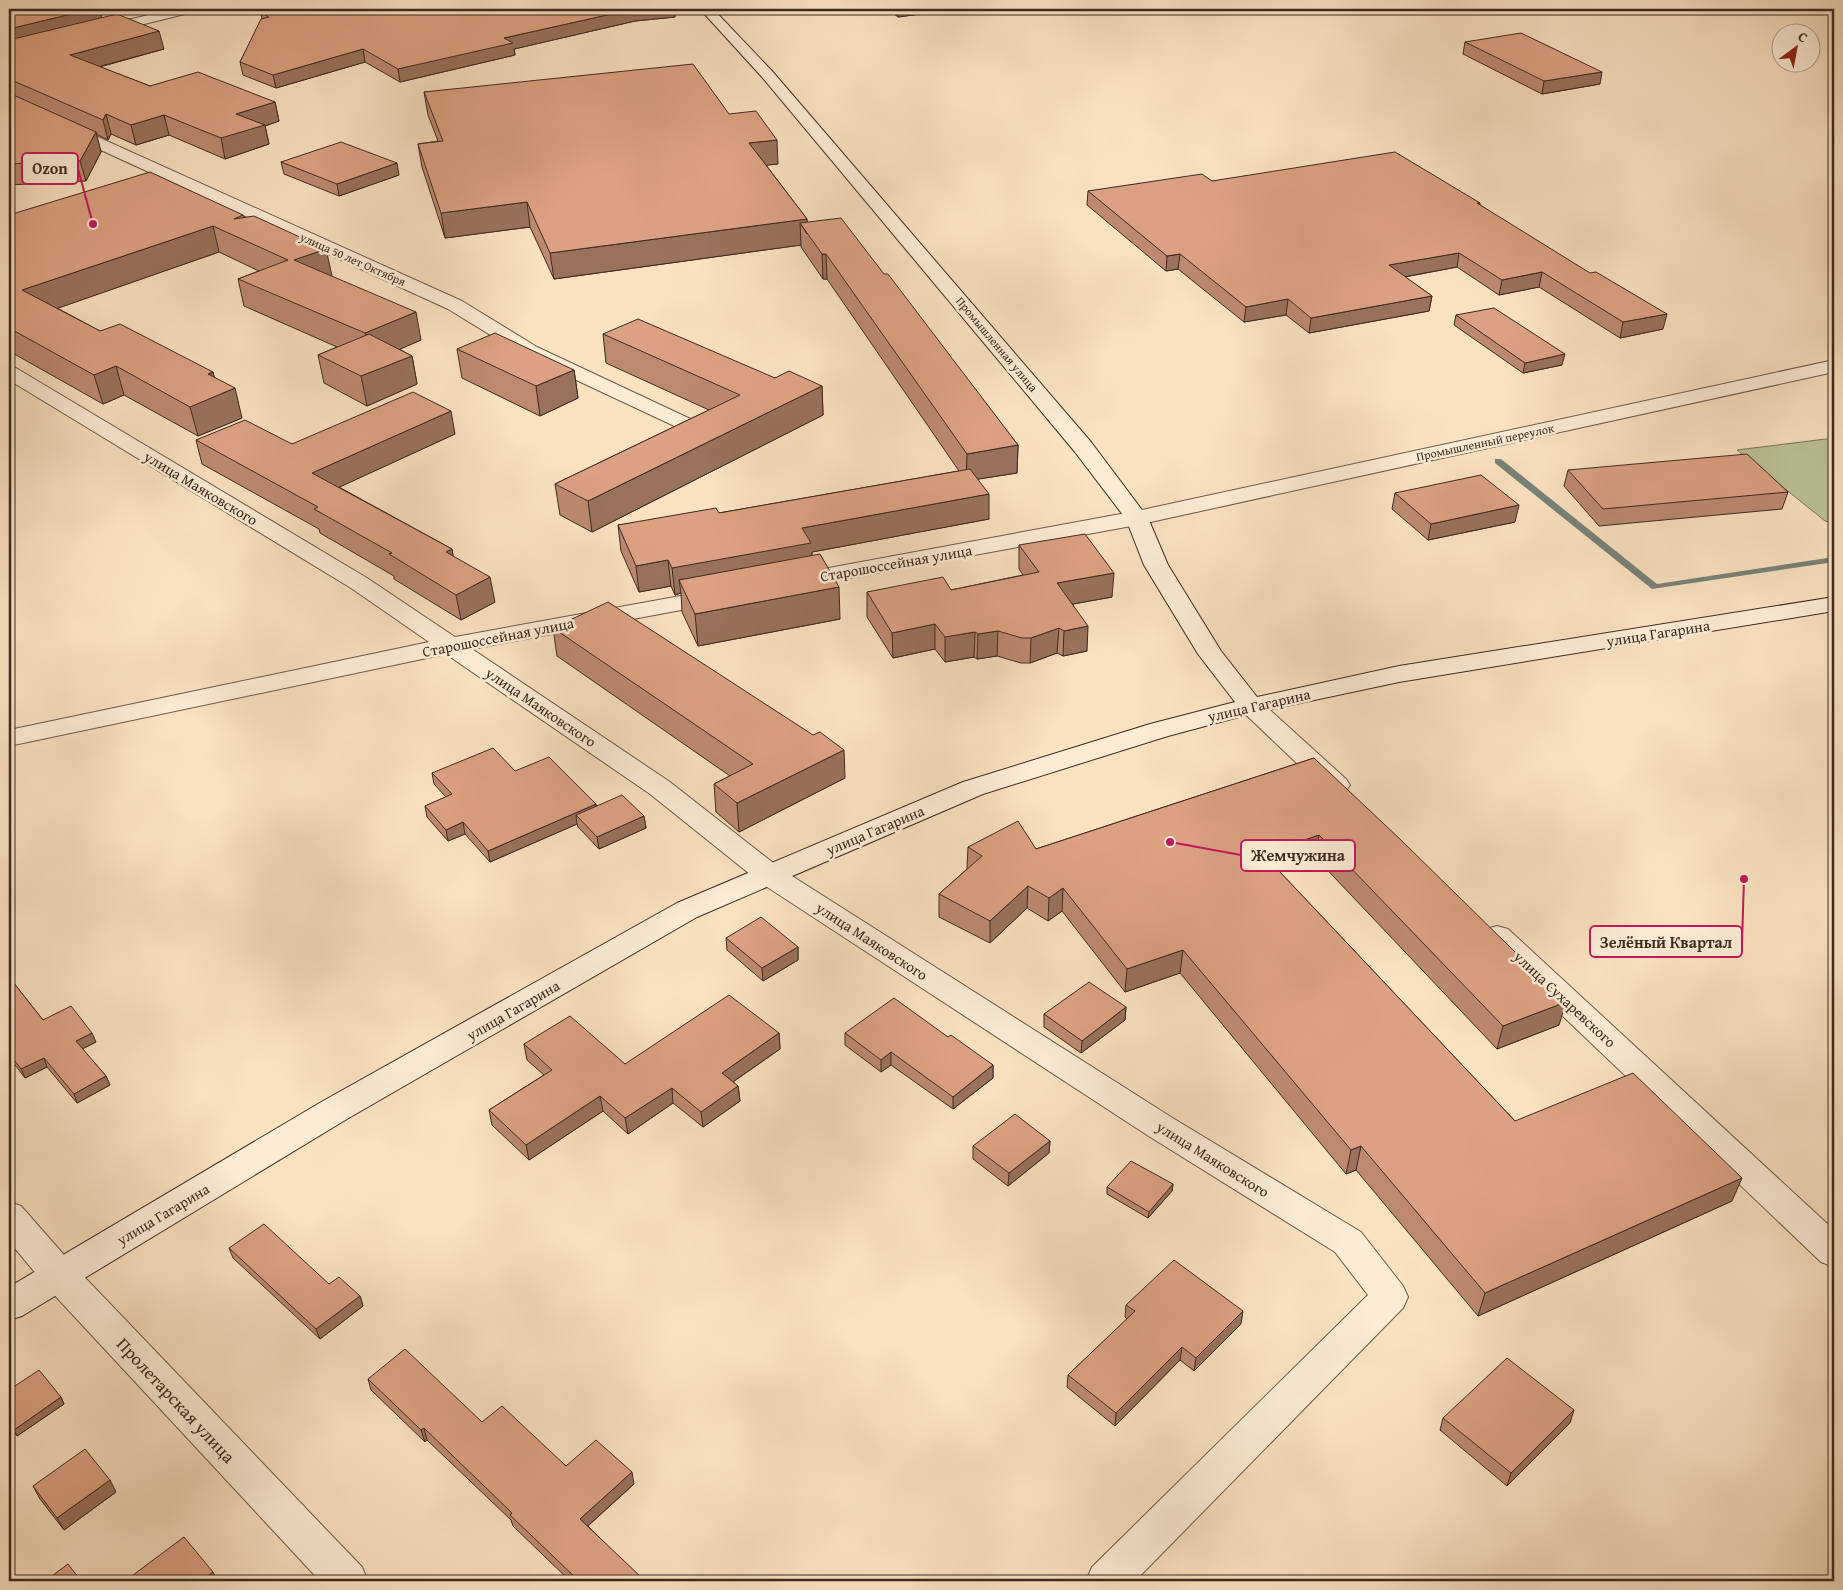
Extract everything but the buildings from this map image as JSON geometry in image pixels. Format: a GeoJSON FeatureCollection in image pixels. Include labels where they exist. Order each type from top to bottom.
{"type":"FeatureCollection","features":[{"type":"Feature","properties":{"kind":"street"},"geometry":{"type":"LineString","coordinates":[[82,36],[184,9]]}},
{"type":"Feature","properties":{"kind":"street","name":"Промышленная улица"},"geometry":{"type":"LineString","coordinates":[[706,9],[767,74],[1083,447],[1137,518],[1156,565],[1205,646],[1251,706]]}},
{"type":"Feature","properties":{"kind":"street","name":"улица 50 лет Октября"},"geometry":{"type":"LineString","coordinates":[[9,102],[455,305],[530,350],[692,427]]}},
{"type":"Feature","properties":{"kind":"street","name":"Промышленный переулок"},"geometry":{"type":"LineString","coordinates":[[1137,518],[1834,366]]}},
{"type":"Feature","properties":{"kind":"street","name":"улица Маяковского"},"geometry":{"type":"LineString","coordinates":[[9,372],[358,583],[660,788],[771,876],[1159,1126],[1348,1242],[1390,1297],[1107,1581]]}},
{"type":"Feature","properties":{"kind":"street","name":"Старошоссейная улица"},"geometry":{"type":"LineString","coordinates":[[774,585],[1137,518]]}},
{"type":"Feature","properties":{"kind":"street","name":"Старошоссейная улица"},"geometry":{"type":"LineString","coordinates":[[9,738],[450,645],[745,591]]}},
{"type":"Feature","properties":{"kind":"street","name":"улица Гагарина"},"geometry":{"type":"LineString","coordinates":[[9,1305],[335,1110],[687,910],[771,876],[973,788],[1159,730],[1251,706],[1399,674],[1834,604]]}},
{"type":"Feature","properties":{"kind":"street"},"geometry":{"type":"LineString","coordinates":[[1251,706],[1358,805]]}},
{"type":"Feature","properties":{"kind":"street","name":"улица Сухаревского"},"geometry":{"type":"LineString","coordinates":[[1478,918],[1834,1252]]}},
{"type":"Feature","properties":{"kind":"street","name":"Пролетарская улица"},"geometry":{"type":"LineString","coordinates":[[9,1216],[59,1276],[347,1581]]}},
{"type":"Feature","properties":{"kind":"green space"},"geometry":{"type":"Polygon","coordinates":[[[1834,438],[1834,523],[1825,521],[1737,450],[1834,438]]]}},
{"type":"Feature","properties":{"kind":"waterway"},"geometry":{"type":"LineString","coordinates":[[1498,461],[1655,587],[1834,560]]}},
{"type":"Feature","properties":{"kind":"place","name":"Ozon"},"geometry":{"type":"Point","coordinates":[93,224]}},
{"type":"Feature","properties":{"kind":"place","name":"Жемчужина"},"geometry":{"type":"Point","coordinates":[1170,842]}},
{"type":"Feature","properties":{"kind":"place","name":"Зелёный Квартал"},"geometry":{"type":"Point","coordinates":[1744,879]}}]}
